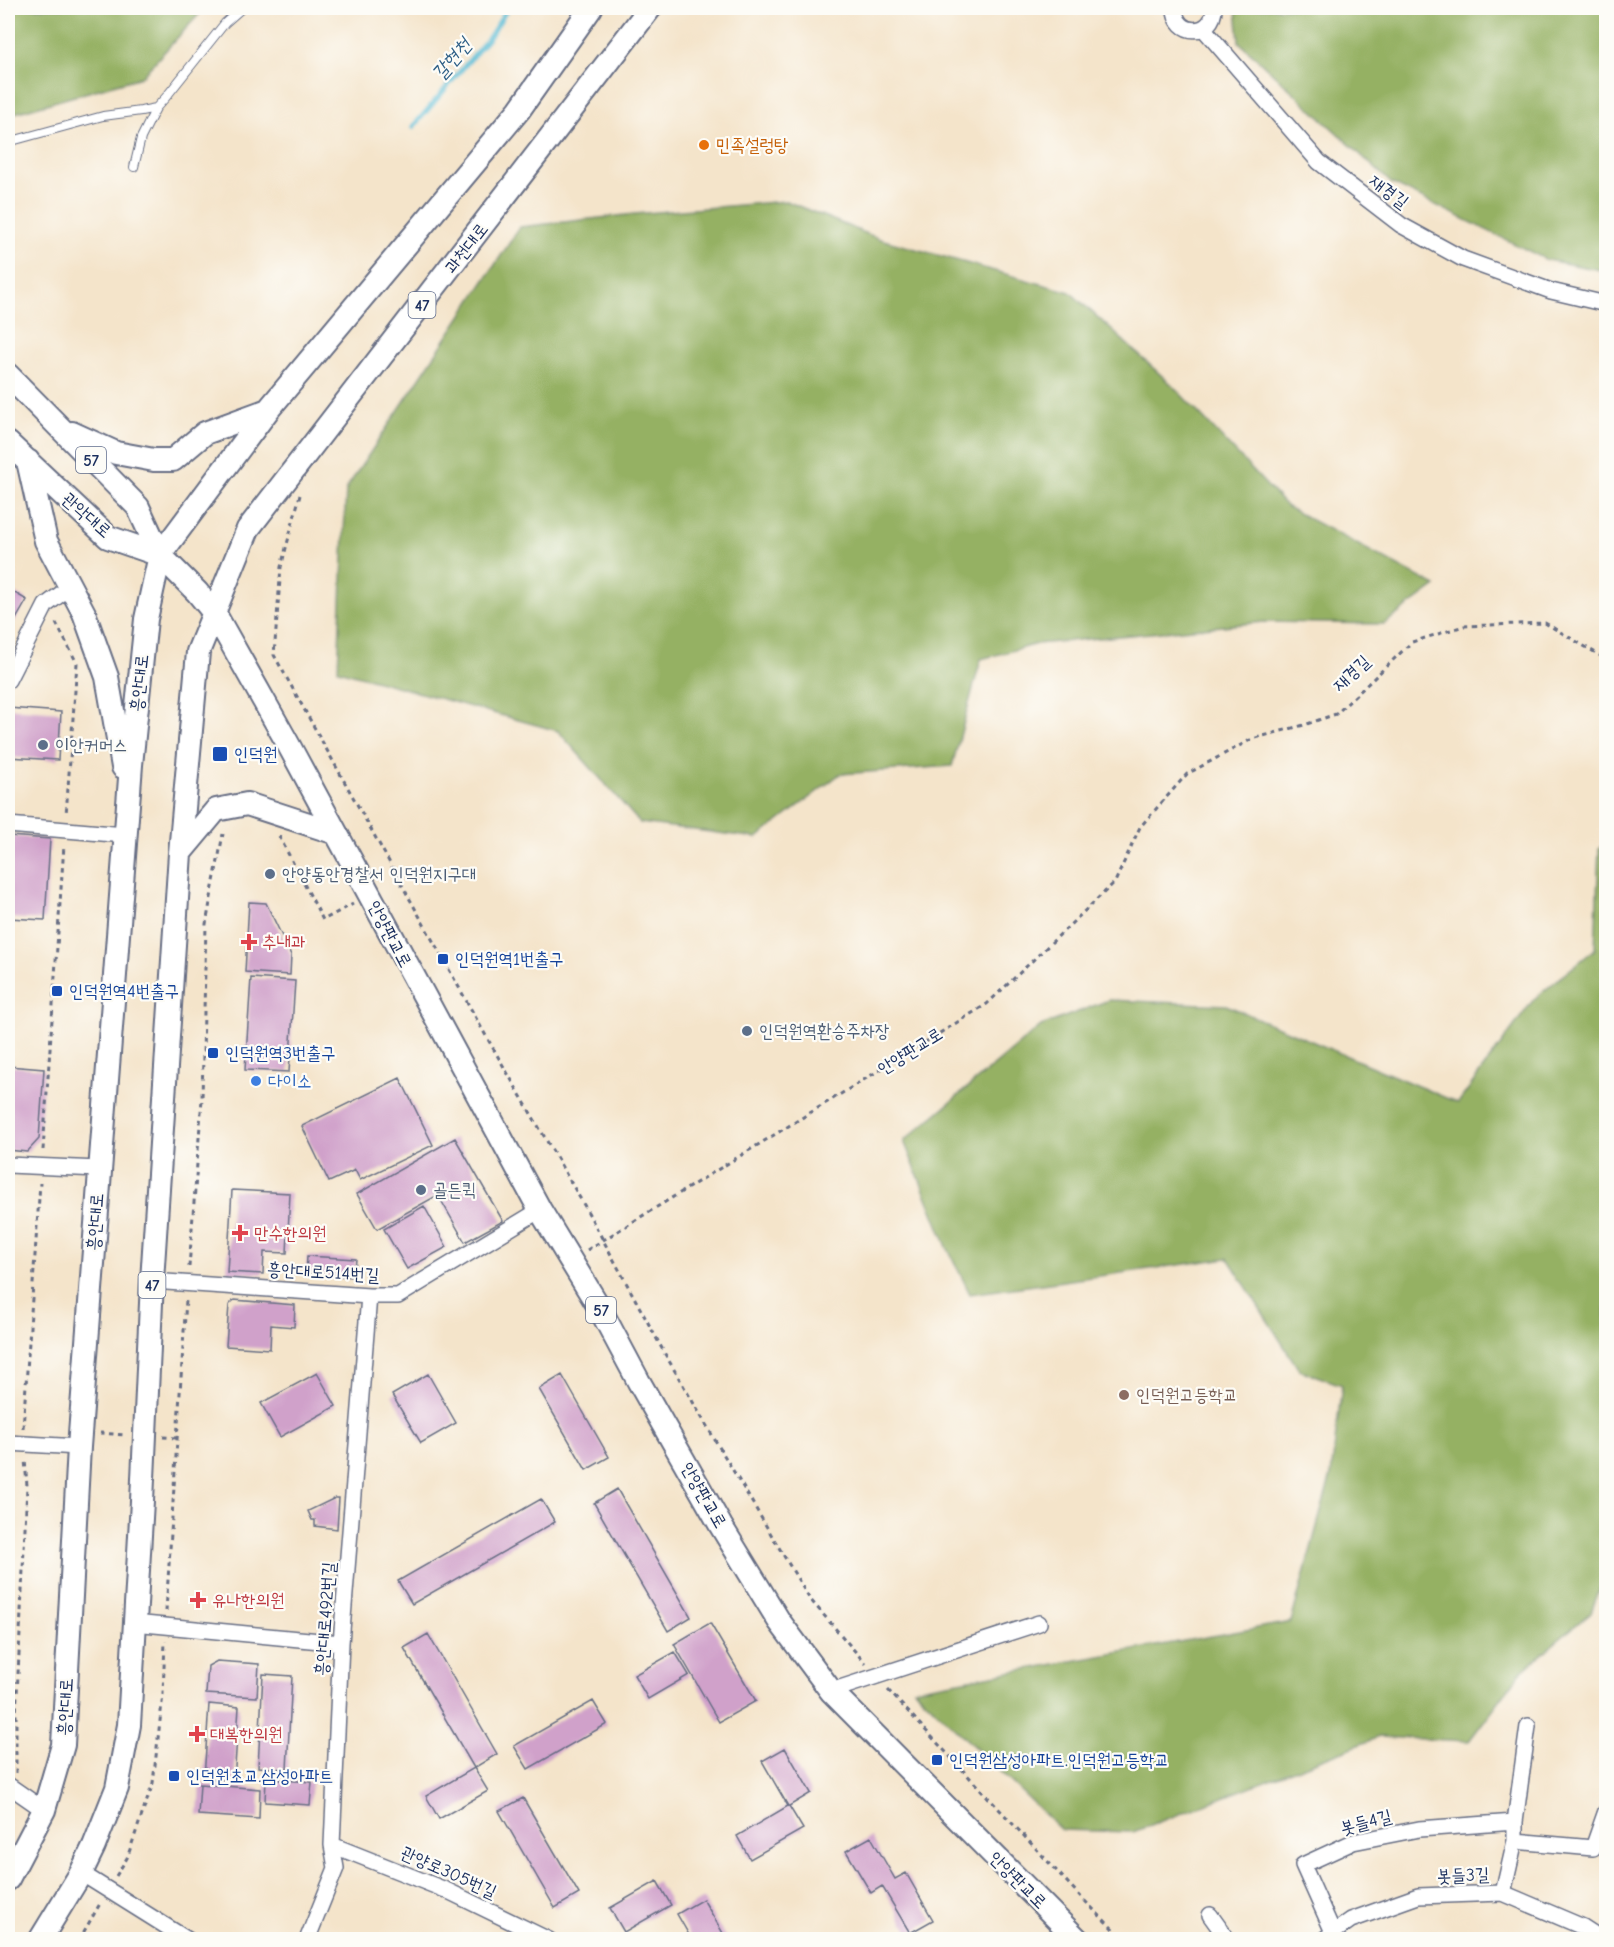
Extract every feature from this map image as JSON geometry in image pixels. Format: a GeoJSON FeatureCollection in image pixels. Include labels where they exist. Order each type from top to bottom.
{"type":"FeatureCollection","features":[{"type":"Feature","properties":{"kind":"main road"},"geometry":{"type":"LineString","coordinates":[[160,555],[268,410],[519,110],[591,8]]}},
{"type":"Feature","properties":{"kind":"main road","name":"과천대로"},"geometry":{"type":"LineString","coordinates":[[214,614],[248,529],[650,8]]}},
{"type":"Feature","properties":{"kind":"main road","name":"57"},"geometry":{"type":"LineString","coordinates":[[8,375],[138,507],[160,555]]}},
{"type":"Feature","properties":{"kind":"main road"},"geometry":{"type":"LineString","coordinates":[[60,428],[116,453],[154,460],[173,460],[205,433],[268,410]]}},
{"type":"Feature","properties":{"kind":"main road","name":"관악대로"},"geometry":{"type":"LineString","coordinates":[[8,443],[108,537],[160,555]]}},
{"type":"Feature","properties":{"kind":"main road"},"geometry":{"type":"LineString","coordinates":[[28,461],[46,541],[84,613],[106,678],[129,795]]}},
{"type":"Feature","properties":{"kind":"main road","name":"안양판교로"},"geometry":{"type":"LineString","coordinates":[[160,555],[197,592],[214,614],[336,833],[540,1210],[600,1307],[721,1526],[779,1621],[831,1692],[1078,1940]]}},
{"type":"Feature","properties":{"kind":"main road","name":"흥안대로"},"geometry":{"type":"LineString","coordinates":[[8,1879],[44,1810],[63,1745],[79,1447],[129,795],[146,619],[160,555]]}},
{"type":"Feature","properties":{"kind":"main road","name":"47"},"geometry":{"type":"LineString","coordinates":[[39,1940],[81,1873],[94,1846],[117,1788],[129,1725],[152,1281],[180,853],[198,652],[214,614]]}},
{"type":"Feature","properties":{"kind":"main road"},"geometry":{"type":"LineString","coordinates":[[180,853],[216,810],[247,804],[336,833]]}},
{"type":"Feature","properties":{"kind":"street"},"geometry":{"type":"LineString","coordinates":[[1175,8],[1176,17],[1184,27],[1197,30],[1203,28],[1212,19],[1214,8]]}},
{"type":"Feature","properties":{"kind":"street","name":"재경길"},"geometry":{"type":"LineString","coordinates":[[1203,28],[1319,162],[1401,225],[1462,259],[1551,291],[1606,304]]}},
{"type":"Feature","properties":{"kind":"street"},"geometry":{"type":"LineString","coordinates":[[8,680],[46,605],[70,587]]}},
{"type":"Feature","properties":{"kind":"street"},"geometry":{"type":"LineString","coordinates":[[8,825],[126,835]]}},
{"type":"Feature","properties":{"kind":"street"},"geometry":{"type":"LineString","coordinates":[[8,1165],[99,1169]]}},
{"type":"Feature","properties":{"kind":"street","name":"흥안대로514번길"},"geometry":{"type":"LineString","coordinates":[[152,1281],[398,1296],[540,1210]]}},
{"type":"Feature","properties":{"kind":"street","name":"흥안대로492번길"},"geometry":{"type":"LineString","coordinates":[[308,1940],[336,1868],[332,1845],[341,1643],[369,1296]]}},
{"type":"Feature","properties":{"kind":"street"},"geometry":{"type":"LineString","coordinates":[[8,1443],[79,1447]]}},
{"type":"Feature","properties":{"kind":"street"},"geometry":{"type":"LineString","coordinates":[[134,1623],[341,1643]]}},
{"type":"Feature","properties":{"kind":"street"},"geometry":{"type":"LineString","coordinates":[[831,1692],[1039,1623]]}},
{"type":"Feature","properties":{"kind":"street"},"geometry":{"type":"LineString","coordinates":[[1503,1893],[1515,1841],[1515,1821],[1528,1726]]}},
{"type":"Feature","properties":{"kind":"street"},"geometry":{"type":"LineString","coordinates":[[12,1787],[44,1810]]}},
{"type":"Feature","properties":{"kind":"street"},"geometry":{"type":"LineString","coordinates":[[1515,1841],[1593,1848],[1606,1811]]}},
{"type":"Feature","properties":{"kind":"street","name":"봇들4길"},"geometry":{"type":"LineString","coordinates":[[1328,1936],[1303,1865],[1353,1842],[1419,1829],[1515,1821]]}},
{"type":"Feature","properties":{"kind":"street","name":"관양로305번길"},"geometry":{"type":"LineString","coordinates":[[332,1845],[447,1891],[549,1940]]}},
{"type":"Feature","properties":{"kind":"street"},"geometry":{"type":"LineString","coordinates":[[81,1873],[188,1940]]}},
{"type":"Feature","properties":{"kind":"street","name":"봇들3길"},"geometry":{"type":"LineString","coordinates":[[1328,1936],[1351,1920],[1418,1896],[1503,1893],[1583,1927],[1603,1940]]}},
{"type":"Feature","properties":{"kind":"street"},"geometry":{"type":"LineString","coordinates":[[1210,1915],[1228,1940]]}},
{"type":"Feature","properties":{"kind":"lane"},"geometry":{"type":"LineString","coordinates":[[134,167],[141,138],[156,108],[225,23],[242,8]]}},
{"type":"Feature","properties":{"kind":"lane"},"geometry":{"type":"LineString","coordinates":[[8,142],[103,116],[156,108]]}},
{"type":"Feature","properties":{"kind":"path"},"geometry":{"type":"LineString","coordinates":[[302,488],[281,567],[274,655],[665,1354],[809,1598],[877,1676],[1081,1897],[1124,1940]]}},
{"type":"Feature","properties":{"kind":"path"},"geometry":{"type":"LineString","coordinates":[[8,1814],[16,1800],[12,1787],[27,1486],[23,1428],[77,663],[46,605]]}},
{"type":"Feature","properties":{"kind":"path","name":"재경길"},"geometry":{"type":"LineString","coordinates":[[1187,774],[1252,739],[1336,714],[1412,642],[1464,626],[1545,623],[1606,659]]}},
{"type":"Feature","properties":{"kind":"path","name":"안양판교로"},"geometry":{"type":"LineString","coordinates":[[570,1260],[987,1004],[1115,882],[1140,827],[1187,774]]}},
{"type":"Feature","properties":{"kind":"green space"},"geometry":{"type":"Polygon","coordinates":[[[8,8],[205,8],[141,77],[8,115],[8,8]]]}},
{"type":"Feature","properties":{"kind":"green space"},"geometry":{"type":"Polygon","coordinates":[[[1236,8],[1606,8],[1606,271],[1547,260],[1391,183],[1239,42],[1236,8]]]}},
{"type":"Feature","properties":{"kind":"green space"},"geometry":{"type":"Polygon","coordinates":[[[786,201],[880,239],[1070,292],[1174,387],[1287,507],[1436,586],[1384,624],[1264,622],[1037,644],[981,659],[952,766],[840,774],[757,838],[640,823],[558,731],[338,670],[346,489],[520,227],[786,201]]]}},
{"type":"Feature","properties":{"kind":"green space"},"geometry":{"type":"Polygon","coordinates":[[[1606,841],[1606,1573],[1591,1612],[1521,1672],[1469,1741],[1379,1737],[1133,1832],[1061,1830],[914,1689],[1291,1622],[1331,1475],[1342,1385],[1299,1370],[1228,1258],[970,1294],[947,1247],[904,1141],[1041,1026],[1109,1000],[1226,1005],[1458,1103],[1534,999],[1595,949],[1599,849],[1606,841]]]}},
{"type":"Feature","properties":{"kind":"building"},"geometry":{"type":"Polygon","coordinates":[[[8,589],[27,600],[8,633],[8,589]]]}},
{"type":"Feature","properties":{"kind":"building"},"geometry":{"type":"Polygon","coordinates":[[[8,708],[61,712],[58,760],[8,757],[8,708]]]}},
{"type":"Feature","properties":{"kind":"building"},"geometry":{"type":"Polygon","coordinates":[[[8,836],[50,839],[45,920],[8,918],[8,836]]]}},
{"type":"Feature","properties":{"kind":"building"},"geometry":{"type":"Polygon","coordinates":[[[249,902],[266,903],[291,955],[290,975],[245,972],[249,902]]]}},
{"type":"Feature","properties":{"kind":"building"},"geometry":{"type":"Polygon","coordinates":[[[251,978],[295,981],[289,1072],[245,1070],[251,978]]]}},
{"type":"Feature","properties":{"kind":"building"},"geometry":{"type":"Polygon","coordinates":[[[8,1066],[44,1069],[39,1139],[27,1152],[8,1150],[8,1066]]]}},
{"type":"Feature","properties":{"kind":"building"},"geometry":{"type":"Polygon","coordinates":[[[400,1078],[433,1145],[360,1180],[355,1170],[329,1182],[302,1126],[400,1078]]]}},
{"type":"Feature","properties":{"kind":"building"},"geometry":{"type":"Polygon","coordinates":[[[455,1138],[503,1221],[465,1242],[438,1195],[377,1229],[357,1194],[455,1138]]]}},
{"type":"Feature","properties":{"kind":"building"},"geometry":{"type":"Polygon","coordinates":[[[232,1190],[290,1193],[287,1253],[264,1252],[263,1274],[227,1272],[232,1190]]]}},
{"type":"Feature","properties":{"kind":"building"},"geometry":{"type":"Polygon","coordinates":[[[424,1206],[447,1247],[407,1269],[384,1229],[424,1206]]]}},
{"type":"Feature","properties":{"kind":"building"},"geometry":{"type":"Polygon","coordinates":[[[307,1256],[356,1259],[354,1277],[306,1274],[307,1256]]]}},
{"type":"Feature","properties":{"kind":"building"},"geometry":{"type":"Polygon","coordinates":[[[234,1300],[295,1305],[294,1327],[271,1325],[270,1349],[226,1346],[229,1305],[234,1300]]]}},
{"type":"Feature","properties":{"kind":"building"},"geometry":{"type":"Polygon","coordinates":[[[317,1373],[336,1406],[280,1437],[261,1403],[317,1373]]]}},
{"type":"Feature","properties":{"kind":"building"},"geometry":{"type":"Polygon","coordinates":[[[428,1374],[456,1423],[421,1443],[392,1395],[428,1374]]]}},
{"type":"Feature","properties":{"kind":"building"},"geometry":{"type":"Polygon","coordinates":[[[562,1375],[609,1457],[586,1470],[539,1389],[562,1375]]]}},
{"type":"Feature","properties":{"kind":"building"},"geometry":{"type":"Polygon","coordinates":[[[617,1489],[691,1617],[668,1631],[594,1503],[617,1489]]]}},
{"type":"Feature","properties":{"kind":"building"},"geometry":{"type":"Polygon","coordinates":[[[339,1498],[337,1529],[315,1526],[315,1520],[312,1520],[308,1511],[339,1498]]]}},
{"type":"Feature","properties":{"kind":"building"},"geometry":{"type":"Polygon","coordinates":[[[541,1499],[555,1522],[412,1604],[398,1581],[541,1499]]]}},
{"type":"Feature","properties":{"kind":"building"},"geometry":{"type":"Polygon","coordinates":[[[710,1623],[756,1701],[719,1722],[674,1644],[710,1623]]]}},
{"type":"Feature","properties":{"kind":"building"},"geometry":{"type":"Polygon","coordinates":[[[428,1634],[497,1754],[474,1768],[404,1648],[428,1634]]]}},
{"type":"Feature","properties":{"kind":"building"},"geometry":{"type":"Polygon","coordinates":[[[675,1652],[689,1675],[648,1699],[634,1675],[675,1652]]]}},
{"type":"Feature","properties":{"kind":"building"},"geometry":{"type":"Polygon","coordinates":[[[217,1661],[259,1664],[257,1697],[206,1694],[208,1666],[217,1661]]]}},
{"type":"Feature","properties":{"kind":"building"},"geometry":{"type":"Polygon","coordinates":[[[263,1674],[292,1676],[287,1769],[258,1767],[263,1674]]]}},
{"type":"Feature","properties":{"kind":"building"},"geometry":{"type":"Polygon","coordinates":[[[593,1701],[607,1724],[528,1769],[514,1746],[593,1701]]]}},
{"type":"Feature","properties":{"kind":"building"},"geometry":{"type":"Polygon","coordinates":[[[209,1704],[239,1707],[234,1781],[204,1778],[209,1704]]]}},
{"type":"Feature","properties":{"kind":"building"},"geometry":{"type":"Polygon","coordinates":[[[785,1748],[811,1793],[789,1806],[803,1829],[750,1859],[737,1836],[788,1806],[762,1761],[785,1748]]]}},
{"type":"Feature","properties":{"kind":"building"},"geometry":{"type":"Polygon","coordinates":[[[474,1768],[488,1791],[439,1819],[426,1796],[474,1768]]]}},
{"type":"Feature","properties":{"kind":"building"},"geometry":{"type":"Polygon","coordinates":[[[266,1779],[312,1782],[310,1805],[265,1802],[266,1779]]]}},
{"type":"Feature","properties":{"kind":"building"},"geometry":{"type":"Polygon","coordinates":[[[200,1784],[260,1789],[259,1819],[198,1815],[200,1784]]]}},
{"type":"Feature","properties":{"kind":"building"},"geometry":{"type":"Polygon","coordinates":[[[523,1798],[579,1894],[555,1908],[499,1811],[523,1798]]]}},
{"type":"Feature","properties":{"kind":"building"},"geometry":{"type":"Polygon","coordinates":[[[871,1837],[895,1879],[906,1873],[933,1920],[910,1933],[882,1886],[871,1893],[846,1851],[871,1837]]]}},
{"type":"Feature","properties":{"kind":"building"},"geometry":{"type":"Polygon","coordinates":[[[657,1881],[671,1905],[624,1932],[610,1908],[657,1881]]]}},
{"type":"Feature","properties":{"kind":"building"},"geometry":{"type":"Polygon","coordinates":[[[703,1899],[727,1940],[692,1940],[677,1914],[703,1899]]]}},
{"type":"Feature","properties":{"kind":"waterway","name":"갈현천"},"geometry":{"type":"LineString","coordinates":[[413,127],[490,36],[508,8]]}},
{"type":"Feature","properties":{"kind":"place","name":"민족설렁탕"},"geometry":{"type":"Point","coordinates":[704,145]}},
{"type":"Feature","properties":{"kind":"place","name":"이안커머스"},"geometry":{"type":"Point","coordinates":[43,745]}},
{"type":"Feature","properties":{"kind":"place","name":"인덕원"},"geometry":{"type":"Point","coordinates":[220,754]}},
{"type":"Feature","properties":{"kind":"place","name":"안양동안경찰서 인덕원지구대"},"geometry":{"type":"Point","coordinates":[270,874]}},
{"type":"Feature","properties":{"kind":"place","name":"추내과"},"geometry":{"type":"Point","coordinates":[249,942]}},
{"type":"Feature","properties":{"kind":"place","name":"인덕원역1번출구"},"geometry":{"type":"Point","coordinates":[443,959]}},
{"type":"Feature","properties":{"kind":"place","name":"인덕원역4번출구"},"geometry":{"type":"Point","coordinates":[57,991]}},
{"type":"Feature","properties":{"kind":"place","name":"인덕원역환승주차장"},"geometry":{"type":"Point","coordinates":[747,1031]}},
{"type":"Feature","properties":{"kind":"place","name":"인덕원역3번출구"},"geometry":{"type":"Point","coordinates":[213,1053]}},
{"type":"Feature","properties":{"kind":"place","name":"다이소"},"geometry":{"type":"Point","coordinates":[256,1081]}},
{"type":"Feature","properties":{"kind":"place","name":"골든퀵"},"geometry":{"type":"Point","coordinates":[421,1190]}},
{"type":"Feature","properties":{"kind":"place","name":"만수한의원"},"geometry":{"type":"Point","coordinates":[240,1233]}},
{"type":"Feature","properties":{"kind":"place","name":"인덕원고등학교"},"geometry":{"type":"Point","coordinates":[1124,1395]}},
{"type":"Feature","properties":{"kind":"place","name":"유나한의원"},"geometry":{"type":"Point","coordinates":[198,1600]}},
{"type":"Feature","properties":{"kind":"place","name":"대복한의원"},"geometry":{"type":"Point","coordinates":[197,1734]}},
{"type":"Feature","properties":{"kind":"place","name":"인덕원삼성아파트.인덕원고등학교"},"geometry":{"type":"Point","coordinates":[937,1760]}},
{"type":"Feature","properties":{"kind":"place","name":"인덕원초교.삼성아파트"},"geometry":{"type":"Point","coordinates":[174,1776]}}]}
